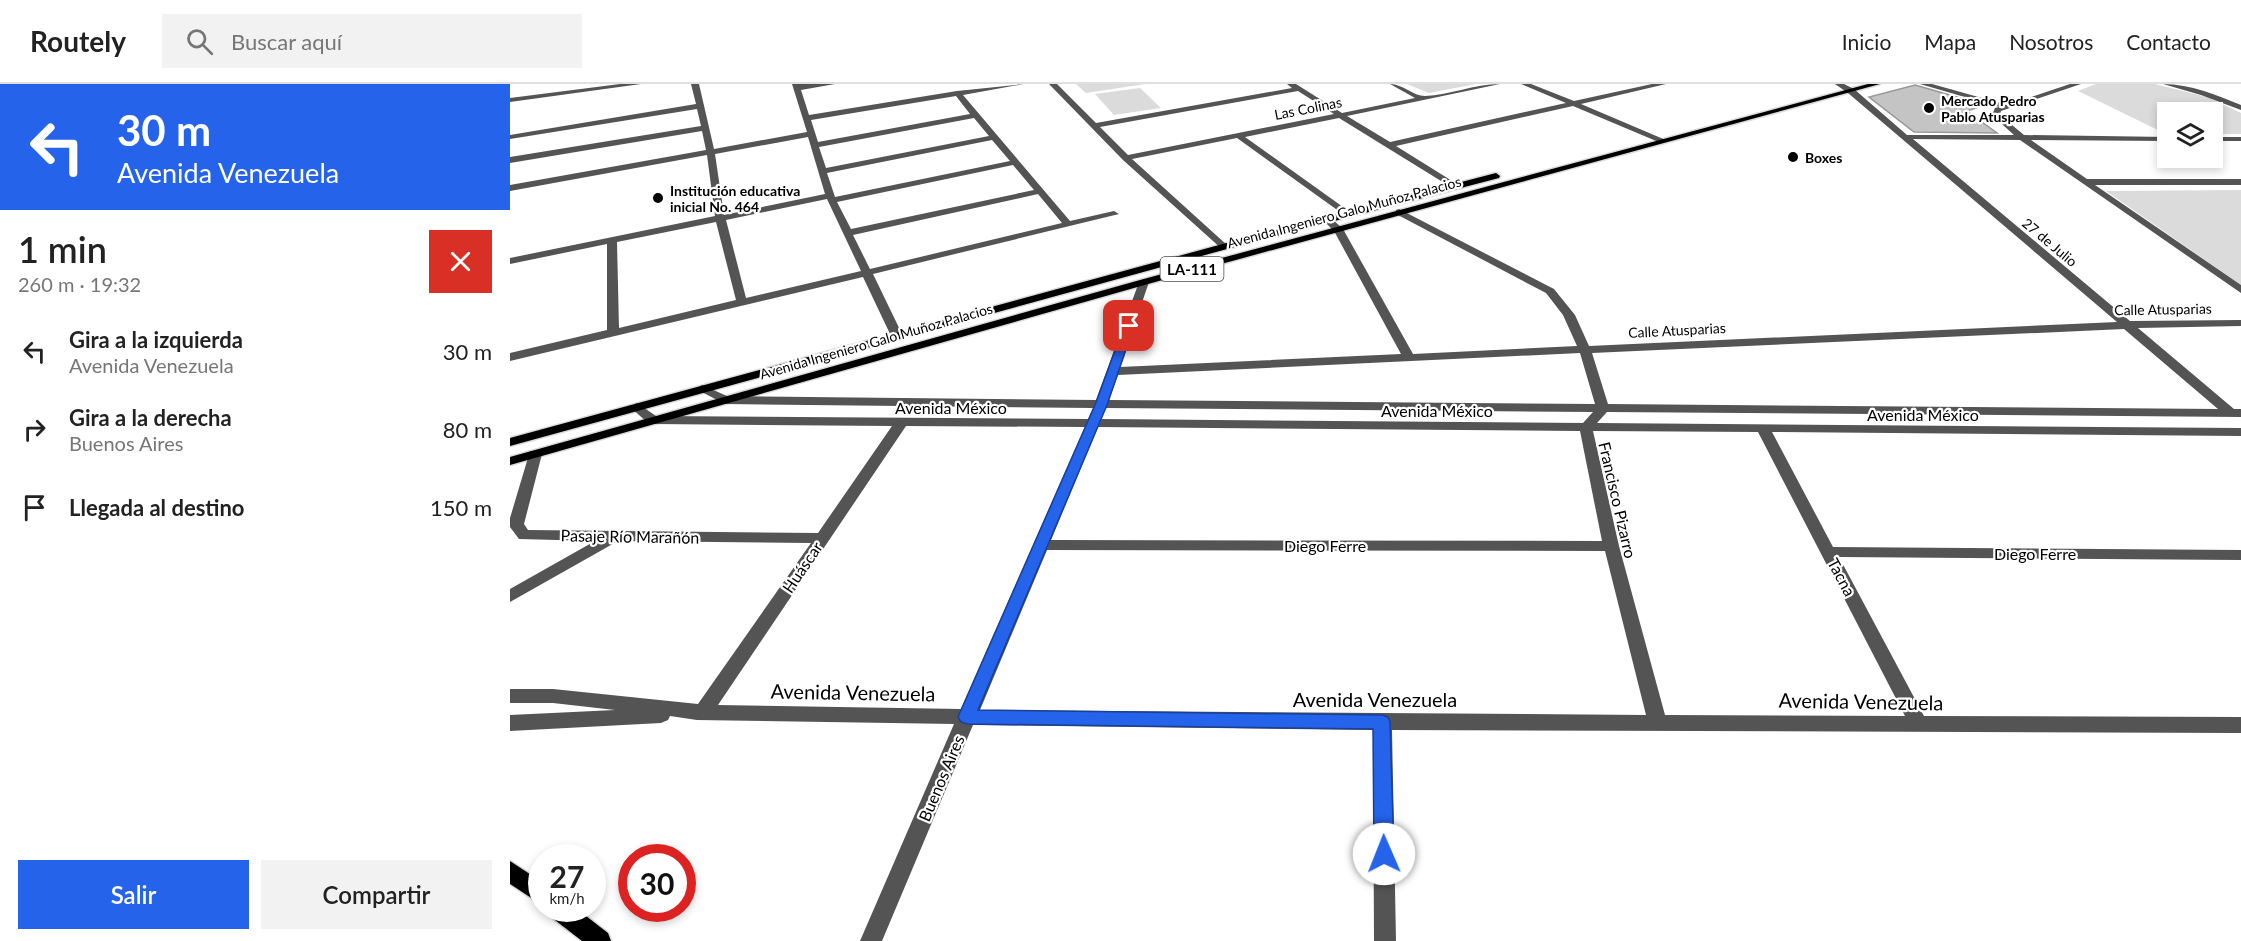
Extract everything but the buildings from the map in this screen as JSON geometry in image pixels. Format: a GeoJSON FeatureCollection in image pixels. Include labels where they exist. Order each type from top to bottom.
{"type":"FeatureCollection","features":[{"type":"Feature","properties":{"kind":"main road","name":"Avenida Ingeniero Galo Muñoz Palacios"},"geometry":{"type":"LineString","coordinates":[[510,442],[1327,219],[1651,136],[1840,84]]}},
{"type":"Feature","properties":{"kind":"main road","name":"Avenida Ingeniero Galo Muñoz Palacios"},"geometry":{"type":"LineString","coordinates":[[510,461],[1144,282],[1876,84]]}},
{"type":"Feature","properties":{"kind":"main road"},"geometry":{"type":"LineString","coordinates":[[510,871],[528,885]]}},
{"type":"Feature","properties":{"kind":"main road"},"geometry":{"type":"LineString","coordinates":[[576,922],[600,941]]}},
{"type":"Feature","properties":{"kind":"street"},"geometry":{"type":"LineString","coordinates":[[510,94],[589,84]]}},
{"type":"Feature","properties":{"kind":"street"},"geometry":{"type":"LineString","coordinates":[[510,100],[637,84]]}},
{"type":"Feature","properties":{"kind":"street"},"geometry":{"type":"LineString","coordinates":[[695,84],[711,152],[720,217],[742,302]]}},
{"type":"Feature","properties":{"kind":"street"},"geometry":{"type":"LineString","coordinates":[[831,84],[796,86],[831,198],[897,336]]}},
{"type":"Feature","properties":{"kind":"street"},"geometry":{"type":"LineString","coordinates":[[806,118],[1020,84]]}},
{"type":"Feature","properties":{"kind":"street"},"geometry":{"type":"LineString","coordinates":[[1053,84],[1125,158],[1223,247]]}},
{"type":"Feature","properties":{"kind":"street"},"geometry":{"type":"LineString","coordinates":[[1394,84],[1422,99]]}},
{"type":"Feature","properties":{"kind":"street","name":"Las Colinas"},"geometry":{"type":"LineString","coordinates":[[1125,158],[1496,84]]}},
{"type":"Feature","properties":{"kind":"street"},"geometry":{"type":"LineString","coordinates":[[1526,84],[1664,141]]}},
{"type":"Feature","properties":{"kind":"street"},"geometry":{"type":"LineString","coordinates":[[1389,145],[1577,105],[1662,84]]}},
{"type":"Feature","properties":{"kind":"street","name":"27 de Julio"},"geometry":{"type":"LineString","coordinates":[[1840,84],[2238,416]]}},
{"type":"Feature","properties":{"kind":"street"},"geometry":{"type":"LineString","coordinates":[[1924,84],[2007,107]]}},
{"type":"Feature","properties":{"kind":"street"},"geometry":{"type":"LineString","coordinates":[[2077,84],[1998,110],[1996,115],[2022,138],[2241,290]]}},
{"type":"Feature","properties":{"kind":"street"},"geometry":{"type":"LineString","coordinates":[[2167,84],[2204,93],[2241,108]]}},
{"type":"Feature","properties":{"kind":"street"},"geometry":{"type":"LineString","coordinates":[[1095,126],[1295,87],[1454,186]]}},
{"type":"Feature","properties":{"kind":"street"},"geometry":{"type":"LineString","coordinates":[[957,93],[1068,225]]}},
{"type":"Feature","properties":{"kind":"street"},"geometry":{"type":"LineString","coordinates":[[510,137],[700,106]]}},
{"type":"Feature","properties":{"kind":"street"},"geometry":{"type":"LineString","coordinates":[[511,191],[711,152],[976,115]]}},
{"type":"Feature","properties":{"kind":"street"},"geometry":{"type":"LineString","coordinates":[[510,160],[704,128]]}},
{"type":"Feature","properties":{"kind":"street"},"geometry":{"type":"LineString","coordinates":[[1238,135],[1347,214]]}},
{"type":"Feature","properties":{"kind":"street"},"geometry":{"type":"LineString","coordinates":[[823,171],[996,137]]}},
{"type":"Feature","properties":{"kind":"street"},"geometry":{"type":"LineString","coordinates":[[1905,137],[2157,138]]}},
{"type":"Feature","properties":{"kind":"street"},"geometry":{"type":"LineString","coordinates":[[2223,139],[2241,139]]}},
{"type":"Feature","properties":{"kind":"street"},"geometry":{"type":"LineString","coordinates":[[510,261],[720,217],[1017,162]]}},
{"type":"Feature","properties":{"kind":"street"},"geometry":{"type":"LineString","coordinates":[[2086,182],[2241,182]]}},
{"type":"Feature","properties":{"kind":"street"},"geometry":{"type":"LineString","coordinates":[[848,233],[1041,191]]}},
{"type":"Feature","properties":{"kind":"street"},"geometry":{"type":"LineString","coordinates":[[1399,212],[1550,291],[1562,301],[1583,349],[1604,408]]}},
{"type":"Feature","properties":{"kind":"street"},"geometry":{"type":"LineString","coordinates":[[510,357],[1113,214]]}},
{"type":"Feature","properties":{"kind":"street"},"geometry":{"type":"LineString","coordinates":[[1327,219],[1338,229],[1409,357]]}},
{"type":"Feature","properties":{"kind":"street"},"geometry":{"type":"LineString","coordinates":[[612,240],[613,333]]}},
{"type":"Feature","properties":{"kind":"street","name":"Buenos Aires"},"geometry":{"type":"LineString","coordinates":[[871,941],[1101,405],[1144,282]]}},
{"type":"Feature","properties":{"kind":"street","name":"Calle Atusparias"},"geometry":{"type":"LineString","coordinates":[[1114,371],[2126,324],[2241,323]]}},
{"type":"Feature","properties":{"kind":"street","name":"Avenida México"},"geometry":{"type":"LineString","coordinates":[[702,389],[725,400],[2238,416]]}},
{"type":"Feature","properties":{"kind":"street"},"geometry":{"type":"LineString","coordinates":[[637,407],[653,420]]}},
{"type":"Feature","properties":{"kind":"street","name":"Francisco Pizarro"},"geometry":{"type":"LineString","coordinates":[[1604,408],[1586,428],[1611,546],[1657,722]]}},
{"type":"Feature","properties":{"kind":"street","name":"Avenida México"},"geometry":{"type":"LineString","coordinates":[[653,420],[2241,432]]}},
{"type":"Feature","properties":{"kind":"street","name":"Huáscar"},"geometry":{"type":"LineString","coordinates":[[703,712],[901,423]]}},
{"type":"Feature","properties":{"kind":"street","name":"Tacna"},"geometry":{"type":"LineString","coordinates":[[1764,430],[1919,724]]}},
{"type":"Feature","properties":{"kind":"street","name":"Pasaje Río Marañón"},"geometry":{"type":"LineString","coordinates":[[535,454],[516,524],[524,535],[822,538]]}},
{"type":"Feature","properties":{"kind":"street"},"geometry":{"type":"LineString","coordinates":[[510,596],[615,536]]}},
{"type":"Feature","properties":{"kind":"street","name":"Diego Ferre"},"geometry":{"type":"LineString","coordinates":[[1039,545],[1611,546]]}},
{"type":"Feature","properties":{"kind":"street","name":"Diego Ferre"},"geometry":{"type":"LineString","coordinates":[[1829,552],[2241,555]]}},
{"type":"Feature","properties":{"kind":"street","name":"Avenida Venezuela"},"geometry":{"type":"LineString","coordinates":[[510,696],[553,696],[703,712],[967,717],[1382,722],[2241,725]]}},
{"type":"Feature","properties":{"kind":"street"},"geometry":{"type":"LineString","coordinates":[[510,723],[703,712]]}},
{"type":"Feature","properties":{"kind":"street"},"geometry":{"type":"LineString","coordinates":[[1382,722],[1385,941]]}},
{"type":"Feature","properties":{"kind":"shaded area"},"geometry":{"type":"Polygon","coordinates":[[[1076,84],[1145,84],[1086,93],[1076,84]]]}},
{"type":"Feature","properties":{"kind":"shaded area"},"geometry":{"type":"Polygon","coordinates":[[[1407,84],[1476,84],[1429,93],[1407,84]]]}},
{"type":"Feature","properties":{"kind":"shaded area"},"geometry":{"type":"Polygon","coordinates":[[[2096,84],[2155,84],[2207,97],[2218,102],[2157,102],[2157,130],[2078,91],[2096,84]]]}},
{"type":"Feature","properties":{"kind":"shaded area"},"geometry":{"type":"Polygon","coordinates":[[[1140,88],[1161,108],[1114,115],[1095,94],[1140,88]]]}},
{"type":"Feature","properties":{"kind":"shaded area"},"geometry":{"type":"Polygon","coordinates":[[[2223,105],[2241,113],[2241,134],[2223,134],[2223,105]]]}},
{"type":"Feature","properties":{"kind":"shaded area"},"geometry":{"type":"Polygon","coordinates":[[[2241,190],[2241,285],[2106,191],[2241,190]]]}},
{"type":"Feature","properties":{"kind":"place","name":"Mercado Pedro Pablo Atusparias"},"geometry":{"type":"Point","coordinates":[1929,108]}},
{"type":"Feature","properties":{"kind":"place","name":"Boxes"},"geometry":{"type":"Point","coordinates":[1793,157]}},
{"type":"Feature","properties":{"kind":"place","name":"Institución educativa inicial No. 464"},"geometry":{"type":"Point","coordinates":[658,198]}},
{"type":"Feature","properties":{"kind":"route"},"geometry":{"type":"LineString","coordinates":[[1129,326],[1101,405],[967,717],[1382,722],[1384,854]]}}]}
